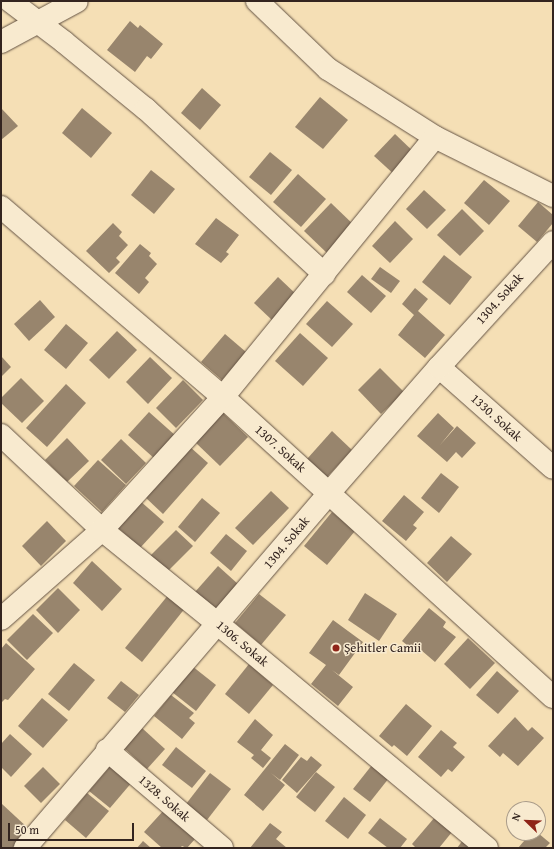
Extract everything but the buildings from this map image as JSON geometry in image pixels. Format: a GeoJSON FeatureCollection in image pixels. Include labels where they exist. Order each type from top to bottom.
{"type":"FeatureCollection","features":[{"type":"Feature","properties":{"kind":"street"},"geometry":{"type":"LineString","coordinates":[[10,1],[64,42],[146,109],[324,274]]}},
{"type":"Feature","properties":{"kind":"street"},"geometry":{"type":"LineString","coordinates":[[1,42],[77,1]]}},
{"type":"Feature","properties":{"kind":"street"},"geometry":{"type":"LineString","coordinates":[[257,1],[328,68],[435,137],[553,196]]}},
{"type":"Feature","properties":{"kind":"street"},"geometry":{"type":"LineString","coordinates":[[1,619],[102,530],[223,397],[435,137]]}},
{"type":"Feature","properties":{"kind":"street","name":"1307. Sokak"},"geometry":{"type":"LineString","coordinates":[[1,206],[223,397],[553,697]]}},
{"type":"Feature","properties":{"kind":"street","name":"1304. Sokak"},"geometry":{"type":"LineString","coordinates":[[25,848],[107,750],[218,624],[329,493],[439,367],[553,242]]}},
{"type":"Feature","properties":{"kind":"street","name":"1330. Sokak"},"geometry":{"type":"LineString","coordinates":[[439,367],[553,468]]}},
{"type":"Feature","properties":{"kind":"street","name":"1306. Sokak"},"geometry":{"type":"LineString","coordinates":[[1,435],[102,530],[218,624],[487,848]]}},
{"type":"Feature","properties":{"kind":"street","name":"1328. Sokak"},"geometry":{"type":"LineString","coordinates":[[107,750],[222,848]]}},
{"type":"Feature","properties":{"kind":"place","name":"Şehitler Camii"},"geometry":{"type":"Point","coordinates":[336,648]}}]}
